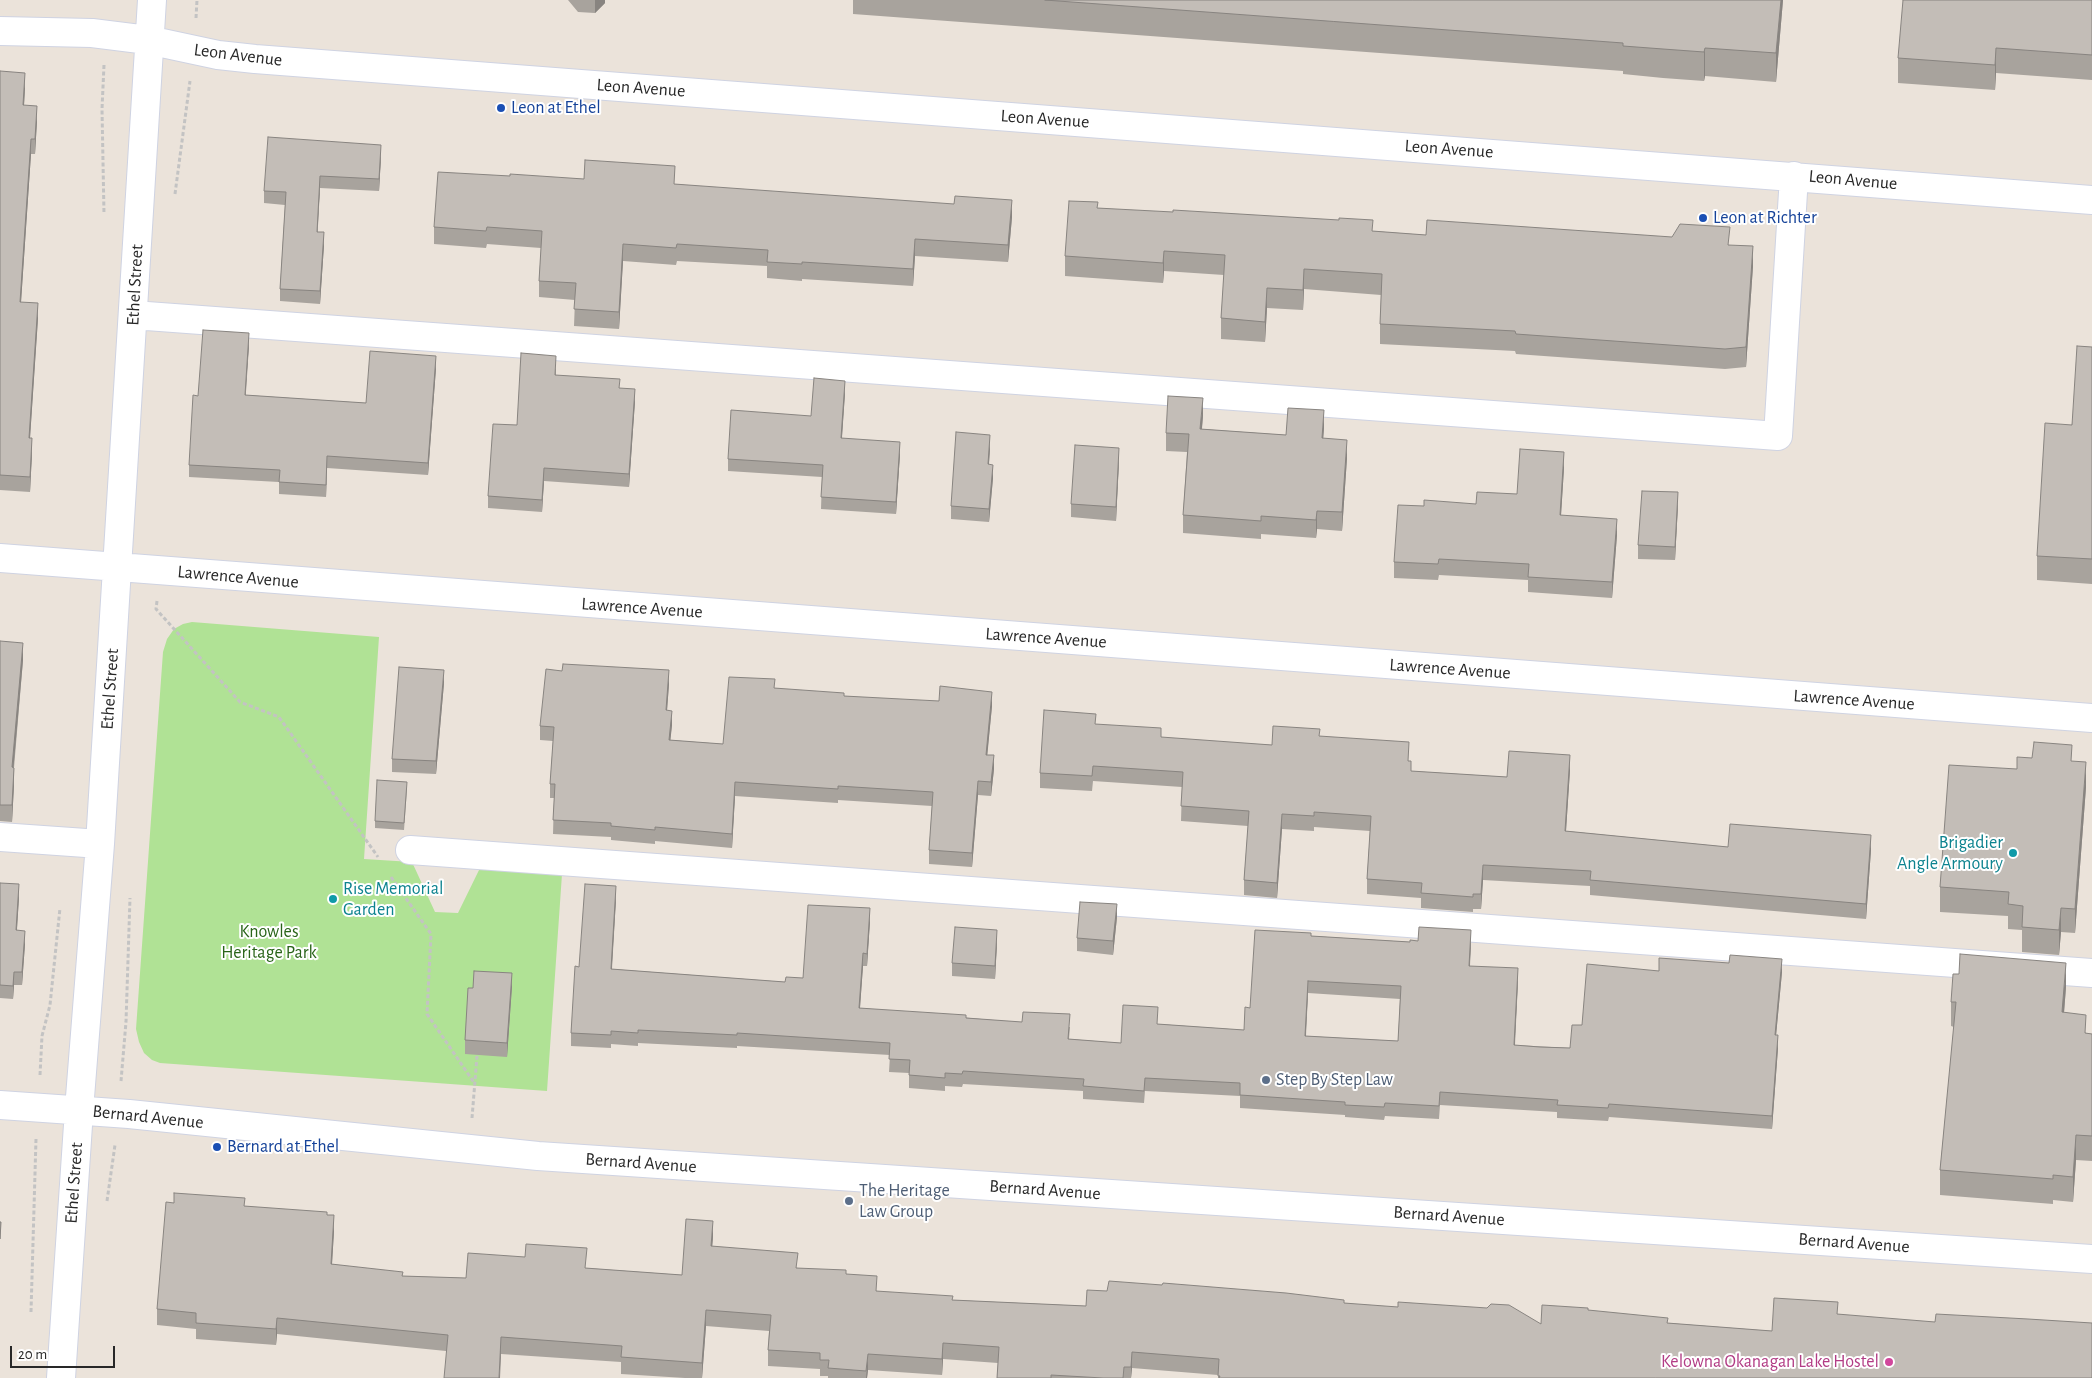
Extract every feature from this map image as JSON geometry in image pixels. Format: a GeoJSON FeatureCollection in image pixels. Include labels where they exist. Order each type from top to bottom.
{"type":"FeatureCollection","features":[{"type":"Feature","properties":{"kind":"street","name":"Ethel Street"},"geometry":{"type":"LineString","coordinates":[[61,1378],[79,1110],[100,844],[148,40],[152,0]]}},
{"type":"Feature","properties":{"kind":"street","name":"Leon Avenue"},"geometry":{"type":"LineString","coordinates":[[0,31],[105,34],[148,40],[218,55],[255,59],[2092,200]]}},
{"type":"Feature","properties":{"kind":"street"},"geometry":{"type":"LineString","coordinates":[[133,315],[1778,436],[1794,176]]}},
{"type":"Feature","properties":{"kind":"street","name":"Lawrence Avenue"},"geometry":{"type":"LineString","coordinates":[[0,558],[2092,718]]}},
{"type":"Feature","properties":{"kind":"street"},"geometry":{"type":"LineString","coordinates":[[0,837],[100,844]]}},
{"type":"Feature","properties":{"kind":"street"},"geometry":{"type":"LineString","coordinates":[[410,850],[2092,972]]}},
{"type":"Feature","properties":{"kind":"street","name":"Bernard Avenue"},"geometry":{"type":"LineString","coordinates":[[0,1106],[79,1110],[538,1156],[2092,1259]]}},
{"type":"Feature","properties":{"kind":"path"},"geometry":{"type":"LineString","coordinates":[[104,217],[102,109],[105,34]]}},
{"type":"Feature","properties":{"kind":"path"},"geometry":{"type":"LineString","coordinates":[[159,570],[156,609],[240,702],[279,717],[382,862]]}},
{"type":"Feature","properties":{"kind":"path"},"geometry":{"type":"LineString","coordinates":[[387,870],[431,934],[427,1014],[475,1084]]}},
{"type":"Feature","properties":{"kind":"path"},"geometry":{"type":"LineString","coordinates":[[31,1319],[34,1162],[42,1036],[50,1005],[61,900]]}},
{"type":"Feature","properties":{"kind":"path"},"geometry":{"type":"LineString","coordinates":[[470,1149],[477,1056]]}},
{"type":"Feature","properties":{"kind":"green space","name":"Knowles Heritage Park"},"geometry":{"type":"Polygon","coordinates":[[[192,622],[379,637],[364,859],[412,862],[435,912],[458,913],[480,868],[562,874],[547,1091],[160,1063],[152,1060],[144,1053],[136,1029],[163,652],[167,639],[174,629],[192,622]]]}},
{"type":"Feature","properties":{"kind":"building"},"geometry":{"type":"Polygon","coordinates":[[[1045,0],[1781,0],[1776,53],[1705,48],[1704,52],[1623,46],[1623,43],[1045,0]]]}},
{"type":"Feature","properties":{"kind":"building"},"geometry":{"type":"Polygon","coordinates":[[[1903,0],[2092,0],[2092,55],[1996,48],[1995,65],[1898,58],[1903,0]]]}},
{"type":"Feature","properties":{"kind":"building"},"geometry":{"type":"Polygon","coordinates":[[[0,71],[25,73],[23,105],[37,106],[35,139],[31,139],[20,302],[38,303],[29,438],[32,438],[30,477],[0,475],[0,71]]]}},
{"type":"Feature","properties":{"kind":"building"},"geometry":{"type":"Polygon","coordinates":[[[268,137],[381,145],[379,179],[320,176],[317,232],[324,232],[320,291],[280,289],[286,192],[264,191],[268,137]]]}},
{"type":"Feature","properties":{"kind":"building"},"geometry":{"type":"Polygon","coordinates":[[[585,160],[675,166],[674,184],[954,204],[955,196],[1012,200],[1008,245],[915,239],[913,269],[802,262],[802,264],[767,262],[768,250],[677,244],[676,248],[623,244],[619,312],[574,309],[576,283],[539,281],[542,231],[487,227],[486,231],[434,227],[438,172],[584,179],[585,160]]]}},
{"type":"Feature","properties":{"kind":"building"},"geometry":{"type":"Polygon","coordinates":[[[1069,201],[1098,202],[1097,208],[1373,220],[1372,231],[1426,235],[1427,220],[1672,237],[1680,224],[1730,227],[1728,245],[1753,246],[1746,347],[1725,349],[1516,334],[1515,331],[1380,324],[1382,274],[1304,269],[1303,290],[1267,288],[1265,322],[1221,318],[1225,255],[1164,251],[1163,263],[1065,256],[1069,201]]]}},
{"type":"Feature","properties":{"kind":"building"},"geometry":{"type":"Polygon","coordinates":[[[203,330],[249,333],[245,395],[366,403],[370,351],[436,356],[428,463],[327,456],[326,485],[279,482],[280,470],[189,465],[193,395],[198,396],[203,330]]]}},
{"type":"Feature","properties":{"kind":"building"},"geometry":{"type":"Polygon","coordinates":[[[2077,346],[2092,347],[2092,559],[2037,556],[2045,423],[2072,425],[2077,346]]]}},
{"type":"Feature","properties":{"kind":"building"},"geometry":{"type":"Polygon","coordinates":[[[521,353],[556,356],[555,375],[620,379],[619,388],[635,389],[629,474],[544,468],[542,500],[488,496],[493,424],[517,425],[521,353]]]}},
{"type":"Feature","properties":{"kind":"building"},"geometry":{"type":"Polygon","coordinates":[[[814,378],[845,381],[841,438],[900,442],[896,502],[821,497],[823,465],[728,459],[731,410],[811,416],[814,378]]]}},
{"type":"Feature","properties":{"kind":"building"},"geometry":{"type":"Polygon","coordinates":[[[1168,396],[1203,398],[1200,429],[1286,435],[1288,408],[1324,410],[1322,438],[1347,440],[1342,512],[1317,511],[1316,520],[1261,516],[1261,521],[1183,515],[1189,434],[1166,433],[1168,396]]]}},
{"type":"Feature","properties":{"kind":"building"},"geometry":{"type":"Polygon","coordinates":[[[956,432],[990,435],[988,464],[993,465],[989,509],[951,506],[956,432]]]}},
{"type":"Feature","properties":{"kind":"building"},"geometry":{"type":"Polygon","coordinates":[[[1075,445],[1119,448],[1116,507],[1071,504],[1075,445]]]}},
{"type":"Feature","properties":{"kind":"building"},"geometry":{"type":"Polygon","coordinates":[[[1520,449],[1564,452],[1560,515],[1617,519],[1612,582],[1528,577],[1529,564],[1439,559],[1438,564],[1394,562],[1398,505],[1424,506],[1424,500],[1476,504],[1477,492],[1517,494],[1520,449]]]}},
{"type":"Feature","properties":{"kind":"building"},"geometry":{"type":"Polygon","coordinates":[[[1642,491],[1678,492],[1675,547],[1638,545],[1642,491]]]}},
{"type":"Feature","properties":{"kind":"building"},"geometry":{"type":"Polygon","coordinates":[[[0,641],[23,643],[12,767],[14,768],[12,805],[0,805],[0,641]]]}},
{"type":"Feature","properties":{"kind":"building"},"geometry":{"type":"Polygon","coordinates":[[[563,664],[669,670],[666,710],[672,711],[669,740],[723,744],[729,677],[775,679],[774,688],[844,693],[844,696],[939,701],[940,686],[992,692],[986,755],[994,755],[991,782],[978,781],[972,853],[929,850],[933,792],[838,786],[838,789],[735,782],[732,834],[655,827],[655,830],[611,826],[611,823],[553,820],[555,784],[550,784],[554,727],[540,726],[546,669],[562,671],[563,664]]]}},
{"type":"Feature","properties":{"kind":"building"},"geometry":{"type":"Polygon","coordinates":[[[399,667],[444,670],[436,761],[392,759],[399,667]]]}},
{"type":"Feature","properties":{"kind":"building"},"geometry":{"type":"Polygon","coordinates":[[[1044,710],[1096,714],[1095,724],[1161,728],[1161,737],[1272,745],[1273,726],[1320,729],[1319,736],[1409,742],[1408,761],[1411,761],[1411,771],[1507,777],[1509,751],[1570,755],[1565,831],[1728,847],[1730,824],[1871,835],[1866,904],[1590,880],[1591,871],[1483,865],[1481,894],[1473,894],[1473,897],[1421,893],[1422,883],[1367,879],[1371,816],[1314,812],[1314,816],[1282,814],[1277,883],[1244,880],[1249,811],[1181,806],[1183,772],[1093,766],[1092,776],[1040,773],[1044,710]]]}},
{"type":"Feature","properties":{"kind":"building","name":"Brigadier Angle Armoury"},"geometry":{"type":"Polygon","coordinates":[[[2034,742],[2072,745],[2071,761],[2086,762],[2075,909],[2061,908],[2059,930],[2022,927],[2023,906],[2008,904],[2009,892],[1940,887],[1949,765],[2017,769],[2017,757],[2032,758],[2034,742]]]}},
{"type":"Feature","properties":{"kind":"building"},"geometry":{"type":"Polygon","coordinates":[[[377,780],[407,782],[404,823],[375,821],[377,780]]]}},
{"type":"Feature","properties":{"kind":"building"},"geometry":{"type":"Polygon","coordinates":[[[0,883],[19,884],[16,930],[25,931],[22,972],[14,972],[13,986],[0,985],[0,883]]]}},
{"type":"Feature","properties":{"kind":"building"},"geometry":{"type":"Polygon","coordinates":[[[585,884],[616,886],[611,969],[785,982],[786,977],[803,978],[808,905],[870,908],[867,954],[863,953],[859,1008],[966,1015],[966,1018],[1022,1022],[1023,1012],[1070,1014],[1068,1039],[1121,1043],[1123,1005],[1158,1007],[1157,1024],[1244,1030],[1245,1007],[1250,1008],[1255,930],[1311,933],[1311,936],[1410,942],[1410,940],[1418,941],[1419,927],[1471,930],[1469,966],[1518,968],[1514,1045],[1570,1048],[1572,1025],[1582,1025],[1587,964],[1659,971],[1659,958],[1729,963],[1730,955],[1782,959],[1775,1035],[1778,1035],[1772,1116],[1609,1104],[1608,1108],[1557,1105],[1558,1100],[1440,1092],[1439,1106],[1385,1103],[1384,1107],[1345,1105],[1345,1102],[1240,1095],[1240,1083],[1145,1078],[1144,1091],[1083,1086],[1084,1079],[963,1071],[962,1074],[945,1073],[945,1078],[909,1075],[910,1060],[889,1059],[890,1043],[737,1033],[737,1035],[638,1030],[638,1033],[611,1031],[611,1035],[571,1033],[575,966],[579,967],[585,884]],[[1308,981],[1305,1036],[1398,1041],[1401,986],[1308,981]]]}},
{"type":"Feature","properties":{"kind":"building"},"geometry":{"type":"Polygon","coordinates":[[[1080,902],[1117,904],[1113,941],[1077,938],[1080,902]]]}},
{"type":"Feature","properties":{"kind":"building"},"geometry":{"type":"Polygon","coordinates":[[[955,927],[997,930],[995,966],[952,963],[955,927]]]}},
{"type":"Feature","properties":{"kind":"building"},"geometry":{"type":"Polygon","coordinates":[[[1960,954],[2066,963],[2062,1012],[2086,1015],[2085,1033],[2092,1034],[2092,1136],[2076,1135],[2073,1177],[2053,1175],[2053,1179],[1940,1170],[1956,1002],[1951,1002],[1953,974],[1959,974],[1960,954]]]}},
{"type":"Feature","properties":{"kind":"building"},"geometry":{"type":"Polygon","coordinates":[[[474,971],[512,973],[507,1043],[465,1040],[468,988],[473,988],[474,971]]]}},
{"type":"Feature","properties":{"kind":"building"},"geometry":{"type":"Polygon","coordinates":[[[174,1193],[245,1198],[244,1206],[327,1212],[327,1215],[334,1215],[331,1264],[403,1272],[402,1276],[466,1278],[468,1253],[525,1257],[526,1244],[587,1248],[585,1268],[682,1275],[686,1219],[713,1221],[711,1246],[798,1253],[796,1268],[846,1270],[846,1274],[877,1276],[876,1291],[953,1296],[952,1300],[1086,1306],[1087,1290],[1107,1291],[1109,1281],[1162,1285],[1163,1283],[1286,1293],[1344,1300],[1344,1303],[1398,1307],[1398,1302],[1487,1308],[1491,1304],[1509,1305],[1541,1324],[1542,1305],[1588,1308],[1588,1310],[1668,1318],[1667,1323],[1772,1331],[1774,1298],[1838,1302],[1837,1314],[1935,1322],[1936,1314],[2092,1323],[2092,1378],[1219,1378],[1219,1359],[1132,1352],[1131,1367],[1124,1367],[1123,1378],[1051,1375],[1051,1378],[997,1378],[999,1347],[943,1343],[942,1359],[868,1354],[866,1371],[828,1368],[829,1360],[820,1360],[820,1353],[768,1350],[771,1315],[706,1310],[702,1363],[621,1357],[622,1346],[501,1337],[499,1378],[444,1378],[448,1335],[277,1318],[276,1329],[196,1323],[196,1313],[157,1309],[166,1202],[174,1203],[174,1193]]]}},
{"type":"Feature","properties":{"kind":"place","name":"Leon at Ethel"},"geometry":{"type":"Point","coordinates":[501,108]}},
{"type":"Feature","properties":{"kind":"place","name":"Leon at Richter"},"geometry":{"type":"Point","coordinates":[1703,218]}},
{"type":"Feature","properties":{"kind":"place","name":"Brigadier Angle Armoury"},"geometry":{"type":"Point","coordinates":[2013,853]}},
{"type":"Feature","properties":{"kind":"place","name":"Rise Memorial Garden"},"geometry":{"type":"Point","coordinates":[333,899]}},
{"type":"Feature","properties":{"kind":"place","name":"Step By Step Law"},"geometry":{"type":"Point","coordinates":[1266,1080]}},
{"type":"Feature","properties":{"kind":"place","name":"Bernard at Ethel"},"geometry":{"type":"Point","coordinates":[217,1147]}},
{"type":"Feature","properties":{"kind":"place","name":"The Heritage Law Group"},"geometry":{"type":"Point","coordinates":[849,1201]}},
{"type":"Feature","properties":{"kind":"place","name":"Kelowna Okanagan Lake Hostel"},"geometry":{"type":"Point","coordinates":[1889,1362]}}]}
